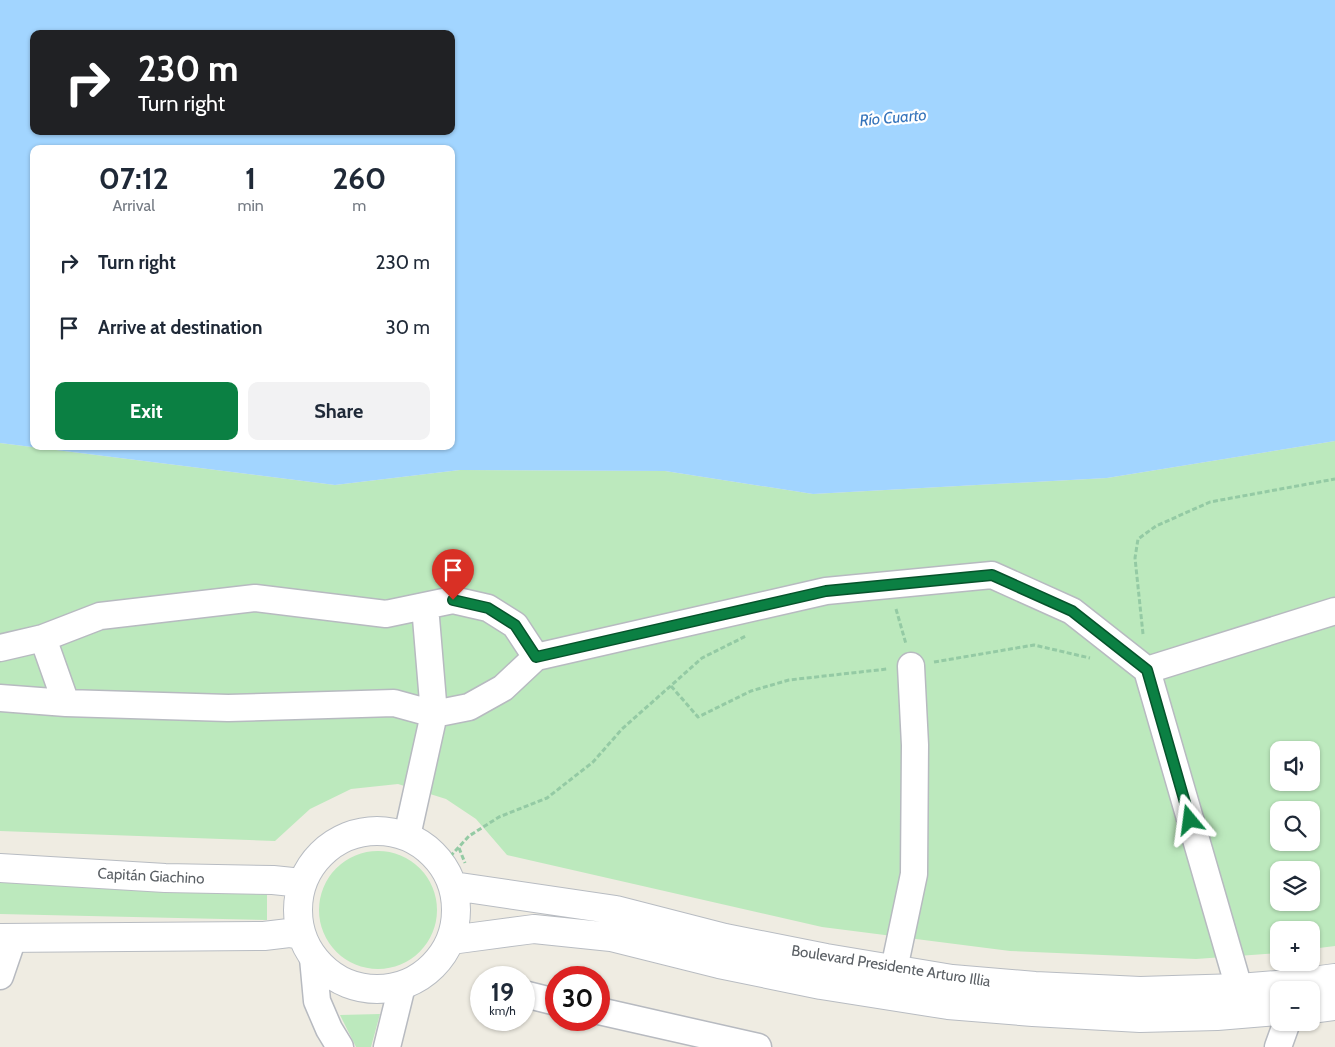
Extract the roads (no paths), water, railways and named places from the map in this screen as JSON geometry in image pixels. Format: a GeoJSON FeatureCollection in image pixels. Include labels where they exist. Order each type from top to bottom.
{"type":"FeatureCollection","features":[{"type":"Feature","properties":{"kind":"main road"},"geometry":{"type":"LineString","coordinates":[[6,938],[264,936],[289,933],[307,946],[329,974],[349,985],[372,990],[402,986],[416,980],[436,964],[451,940],[456,919],[454,886],[443,865],[427,848],[407,836],[384,831],[358,833],[334,843],[315,861],[302,884],[297,909],[307,946]]}},
{"type":"Feature","properties":{"kind":"main road","name":"Capitán Giachino"},"geometry":{"type":"LineString","coordinates":[[0,868],[165,878],[273,880],[302,884]]}},
{"type":"Feature","properties":{"kind":"main road","name":"Boulevard Presidente Arturo Illia"},"geometry":{"type":"LineString","coordinates":[[454,886],[616,910],[725,938],[826,958],[952,979],[1035,986],[1140,991],[1270,987]]}},
{"type":"Feature","properties":{"kind":"main road","name":"Boulevard Presidente Arturo Illia"},"geometry":{"type":"LineString","coordinates":[[451,940],[534,929],[611,937],[719,964],[812,983],[948,1005],[1140,1018],[1270,1013]]}},
{"type":"Feature","properties":{"kind":"main road","name":"Boulevard Presidente Arturo Illia"},"geometry":{"type":"LineString","coordinates":[[1320,981],[1335,978]]}},
{"type":"Feature","properties":{"kind":"main road"},"geometry":{"type":"LineString","coordinates":[[1320,1008],[1335,1006]]}},
{"type":"Feature","properties":{"kind":"street"},"geometry":{"type":"LineString","coordinates":[[0,698],[66,703],[228,708],[394,703],[434,714],[469,707],[503,688],[536,657],[826,591],[992,575],[1072,611],[1147,670],[1239,988]]}},
{"type":"Feature","properties":{"kind":"street"},"geometry":{"type":"LineString","coordinates":[[0,648],[43,638],[100,616],[255,598],[386,614],[453,600],[488,608],[515,625],[536,657]]}},
{"type":"Feature","properties":{"kind":"street"},"geometry":{"type":"LineString","coordinates":[[407,836],[434,714],[425,606]]}},
{"type":"Feature","properties":{"kind":"street"},"geometry":{"type":"LineString","coordinates":[[1147,670],[1335,611]]}},
{"type":"Feature","properties":{"kind":"street"},"geometry":{"type":"LineString","coordinates":[[43,638],[66,703]]}},
{"type":"Feature","properties":{"kind":"street"},"geometry":{"type":"LineString","coordinates":[[894,969],[914,874],[915,745],[912,666]]}},
{"type":"Feature","properties":{"kind":"street"},"geometry":{"type":"LineString","coordinates":[[0,976],[6,938]]}},
{"type":"Feature","properties":{"kind":"street"},"geometry":{"type":"LineString","coordinates":[[307,946],[316,1001],[340,1047]]}},
{"type":"Feature","properties":{"kind":"street"},"geometry":{"type":"LineString","coordinates":[[387,1047],[402,986]]}},
{"type":"Feature","properties":{"kind":"street"},"geometry":{"type":"LineString","coordinates":[[610,1013],[758,1047]]}},
{"type":"Feature","properties":{"kind":"street"},"geometry":{"type":"LineString","coordinates":[[1278,1047],[1284,1031]]}},
{"type":"Feature","properties":{"kind":"water","name":"Río Cuarto"},"geometry":{"type":"Polygon","coordinates":[[[0,0],[1335,0],[1335,441],[1107,478],[813,494],[665,471],[460,470],[335,485],[56,450],[455,450],[455,145],[30,145],[30,447],[0,443],[0,0]]]}}]}
